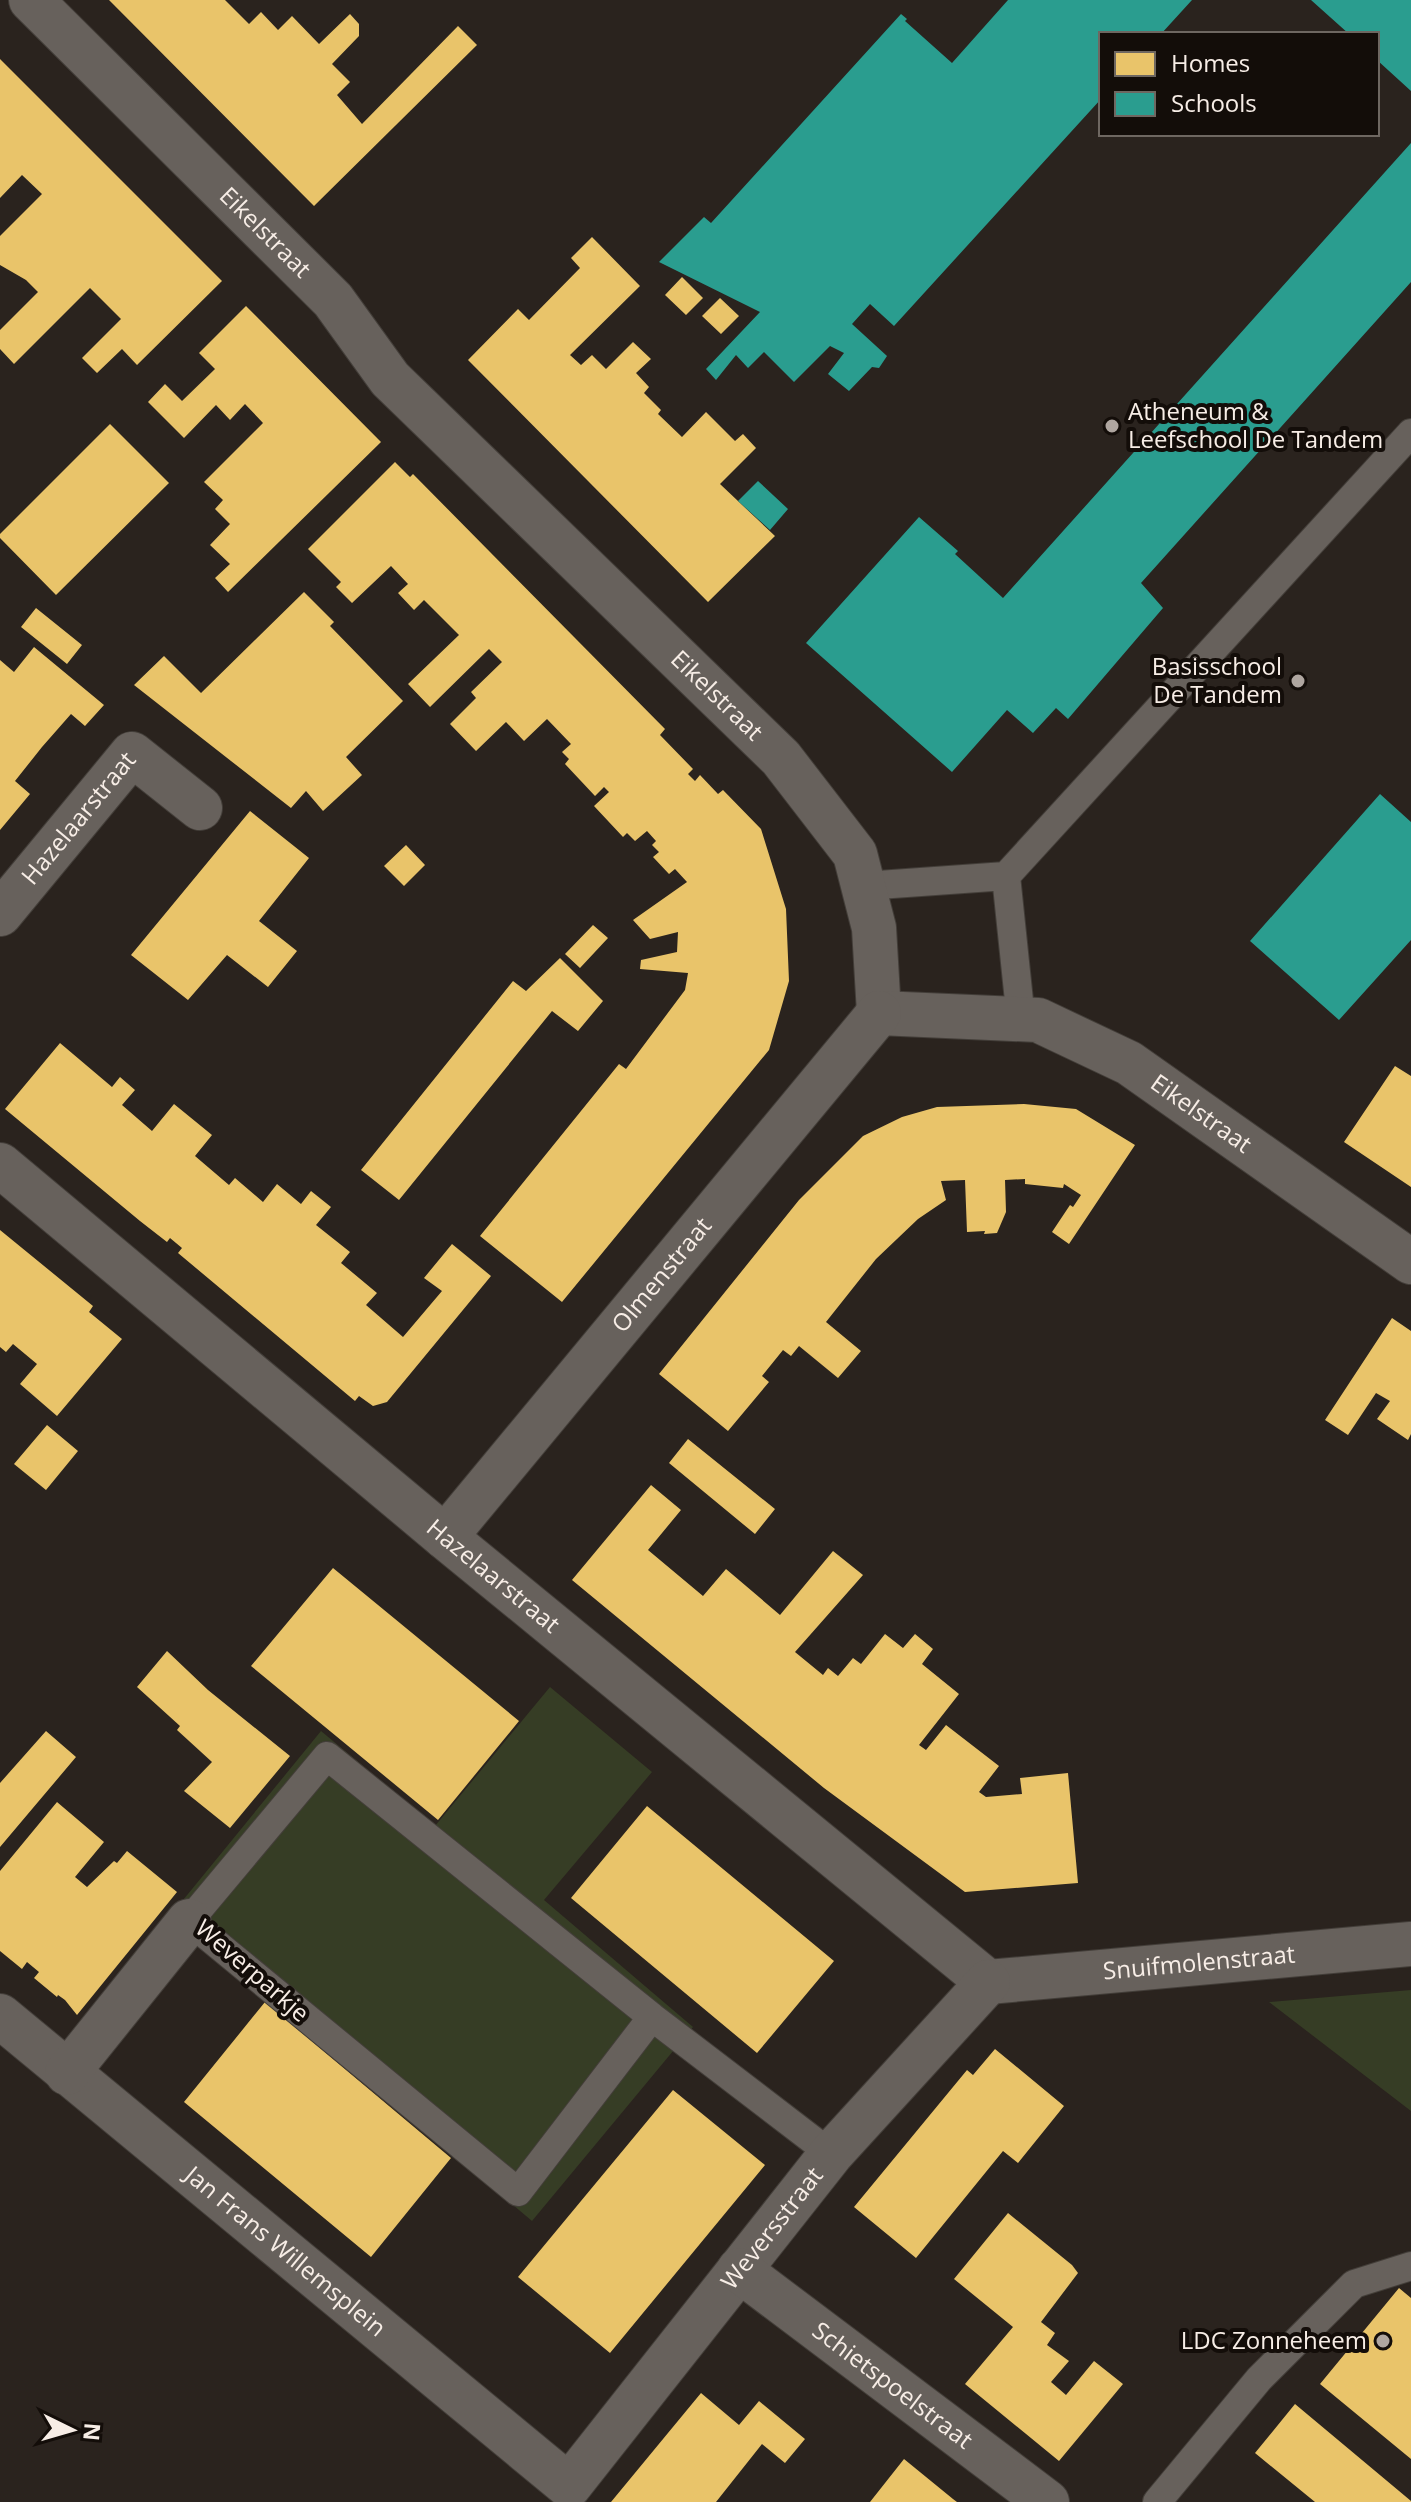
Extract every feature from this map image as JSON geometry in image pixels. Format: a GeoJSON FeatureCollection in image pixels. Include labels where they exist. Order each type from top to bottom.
{"type":"FeatureCollection","features":[{"type":"Feature","properties":{"kind":"street","name":"Eikelstraat"},"geometry":{"type":"LineString","coordinates":[[31,0],[333,300],[390,379],[781,758],[855,854],[874,928],[879,1013],[1038,1020],[1129,1063],[1411,1262]]}},
{"type":"Feature","properties":{"kind":"street","name":"Hazelaarstraat"},"geometry":{"type":"LineString","coordinates":[[0,914],[132,754],[200,808]]}},
{"type":"Feature","properties":{"kind":"street","name":"Olmenstraat"},"geometry":{"type":"LineString","coordinates":[[445,1537],[879,1013]]}},
{"type":"Feature","properties":{"kind":"street","name":"Hazelaarstraat"},"geometry":{"type":"LineString","coordinates":[[0,1165],[445,1537],[988,1982]]}},
{"type":"Feature","properties":{"kind":"street"},"geometry":{"type":"LineString","coordinates":[[67,2073],[189,1921]]}},
{"type":"Feature","properties":{"kind":"street","name":"Snuifmolenstraat"},"geometry":{"type":"LineString","coordinates":[[988,1982],[1411,1944]]}},
{"type":"Feature","properties":{"kind":"street","name":"Weversstraat"},"geometry":{"type":"LineString","coordinates":[[569,2486],[831,2154],[988,1982]]}},
{"type":"Feature","properties":{"kind":"street","name":"Jan Frans Willemsplein"},"geometry":{"type":"LineString","coordinates":[[0,2016],[569,2486]]}},
{"type":"Feature","properties":{"kind":"street","name":"Schietspoelstraat"},"geometry":{"type":"LineString","coordinates":[[739,2270],[1047,2502]]}},
{"type":"Feature","properties":{"kind":"lane"},"geometry":{"type":"LineString","coordinates":[[864,886],[1006,876],[1411,433]]}},
{"type":"Feature","properties":{"kind":"lane"},"geometry":{"type":"LineString","coordinates":[[1006,876],[1021,1020]]}},
{"type":"Feature","properties":{"kind":"lane","name":"Weverparkje"},"geometry":{"type":"LineString","coordinates":[[652,2017],[518,2192],[189,1921],[327,1756],[652,2017],[831,2154]]}},
{"type":"Feature","properties":{"kind":"lane"},"geometry":{"type":"LineString","coordinates":[[1157,2502],[1259,2379],[1354,2284],[1411,2266]]}},
{"type":"Feature","properties":{"kind":"green space"},"geometry":{"type":"Polygon","coordinates":[[[550,1687],[652,1772],[544,1900],[693,2027],[532,2221],[170,1916],[321,1731],[435,1826],[550,1687]]]}},
{"type":"Feature","properties":{"kind":"green space"},"geometry":{"type":"Polygon","coordinates":[[[1411,1990],[1411,2111],[1269,2002],[1411,1990]]]}},
{"type":"Feature","properties":{"kind":"building: Homes"},"geometry":{"type":"Polygon","coordinates":[[[109,0],[225,0],[249,24],[261,12],[278,30],[292,16],[319,44],[350,14],[359,24],[359,36],[332,64],[350,82],[337,95],[362,124],[458,26],[477,45],[314,206],[109,0]]]}},
{"type":"Feature","properties":{"kind":"building: Homes"},"geometry":{"type":"Polygon","coordinates":[[[0,59],[222,281],[137,365],[122,349],[97,373],[82,358],[121,319],[90,288],[14,364],[0,349],[0,330],[38,292],[26,280],[0,265],[0,236],[42,194],[22,175],[0,198],[0,59]]]}},
{"type":"Feature","properties":{"kind":"building: Homes"},"geometry":{"type":"Polygon","coordinates":[[[592,237],[640,286],[570,355],[581,365],[592,355],[606,369],[633,342],[651,359],[636,373],[649,387],[644,393],[661,410],[658,414],[682,437],[706,412],[735,441],[743,434],[756,448],[720,484],[775,536],[708,602],[468,360],[518,309],[529,320],[580,268],[571,258],[592,237]]]}},
{"type":"Feature","properties":{"kind":"building: Homes"},"geometry":{"type":"Polygon","coordinates":[[[682,277],[703,298],[686,315],[665,295],[682,277]]]}},
{"type":"Feature","properties":{"kind":"building: Homes"},"geometry":{"type":"Polygon","coordinates":[[[720,298],[739,316],[721,334],[702,316],[720,298]]]}},
{"type":"Feature","properties":{"kind":"building: Homes"},"geometry":{"type":"Polygon","coordinates":[[[246,306],[381,442],[228,592],[215,578],[230,564],[210,545],[230,524],[215,509],[223,500],[204,482],[263,423],[245,404],[230,420],[216,405],[184,438],[148,402],[165,384],[182,401],[215,369],[199,353],[246,306]]]}},
{"type":"Feature","properties":{"kind":"building: Homes"},"geometry":{"type":"Polygon","coordinates":[[[110,424],[169,483],[56,595],[0,538],[0,534],[110,424]]]}},
{"type":"Feature","properties":{"kind":"building: Homes"},"geometry":{"type":"Polygon","coordinates":[[[395,462],[410,477],[413,474],[665,729],[660,735],[693,769],[688,774],[695,781],[700,775],[718,794],[723,790],[761,829],[786,909],[789,981],[769,1050],[562,1302],[480,1236],[619,1064],[626,1069],[685,990],[688,973],[640,969],[641,960],[677,952],[678,932],[650,939],[633,920],[687,882],[675,869],[669,874],[653,857],[659,852],[652,845],[656,841],[647,831],[635,841],[627,833],[623,837],[594,806],[609,792],[604,787],[595,796],[565,764],[569,759],[562,752],[571,744],[547,719],[524,741],[506,722],[476,751],[450,724],[476,698],[471,692],[502,662],[489,649],[430,707],[408,684],[459,635],[424,600],[414,610],[398,593],[408,584],[391,566],[352,603],[336,587],[341,582],[308,549],[395,462]]]}},
{"type":"Feature","properties":{"kind":"building: Homes"},"geometry":{"type":"Polygon","coordinates":[[[304,592],[334,622],[330,626],[403,701],[346,757],[362,775],[323,811],[306,791],[291,808],[134,685],[164,656],[201,693],[304,592]]]}},
{"type":"Feature","properties":{"kind":"building: Homes"},"geometry":{"type":"Polygon","coordinates":[[[36,608],[82,645],[67,664],[21,627],[36,608]]]}},
{"type":"Feature","properties":{"kind":"building: Homes"},"geometry":{"type":"Polygon","coordinates":[[[34,647],[104,705],[85,726],[71,714],[42,747],[15,781],[30,794],[0,830],[0,660],[14,672],[34,647]]]}},
{"type":"Feature","properties":{"kind":"building: Homes"},"geometry":{"type":"Polygon","coordinates":[[[250,811],[309,858],[259,921],[297,951],[268,987],[227,955],[188,1000],[131,955],[250,811]]]}},
{"type":"Feature","properties":{"kind":"building: Homes"},"geometry":{"type":"Polygon","coordinates":[[[406,845],[425,865],[404,886],[384,866],[406,845]]]}},
{"type":"Feature","properties":{"kind":"building: Homes"},"geometry":{"type":"Polygon","coordinates":[[[593,925],[608,938],[580,968],[565,954],[593,925]]]}},
{"type":"Feature","properties":{"kind":"building: Homes"},"geometry":{"type":"Polygon","coordinates":[[[560,958],[603,1001],[578,1031],[552,1011],[399,1200],[361,1170],[513,981],[526,991],[560,958]]]}},
{"type":"Feature","properties":{"kind":"building: Homes"},"geometry":{"type":"Polygon","coordinates":[[[60,1043],[112,1087],[120,1077],[135,1090],[122,1105],[152,1131],[174,1104],[212,1135],[195,1156],[229,1185],[235,1178],[263,1202],[277,1184],[301,1204],[311,1191],[331,1207],[316,1225],[350,1252],[341,1263],[377,1293],[366,1305],[403,1337],[442,1291],[424,1278],[452,1244],[491,1276],[387,1402],[373,1406],[359,1396],[355,1401],[178,1253],[182,1248],[170,1238],[167,1242],[140,1221],[5,1109],[60,1043]]]}},
{"type":"Feature","properties":{"kind":"building: Homes"},"geometry":{"type":"Polygon","coordinates":[[[1395,1066],[1411,1076],[1411,1187],[1344,1142],[1395,1066]]]}},
{"type":"Feature","properties":{"kind":"building: Homes"},"geometry":{"type":"Polygon","coordinates":[[[1024,1104],[1076,1109],[1135,1145],[1069,1244],[1052,1232],[1070,1205],[1073,1207],[1081,1195],[1064,1184],[1063,1188],[1025,1184],[1025,1179],[1005,1180],[1006,1212],[997,1233],[984,1234],[985,1231],[967,1232],[965,1180],[941,1181],[946,1200],[918,1219],[876,1259],[826,1322],[861,1351],[838,1378],[799,1346],[791,1356],[783,1350],[762,1376],[769,1382],[728,1431],[659,1374],[799,1200],[863,1136],[902,1117],[937,1107],[1024,1104]]]}},
{"type":"Feature","properties":{"kind":"building: Homes"},"geometry":{"type":"Polygon","coordinates":[[[0,1230],[93,1306],[89,1312],[122,1339],[57,1416],[20,1384],[37,1364],[13,1344],[6,1352],[0,1347],[0,1230]]]}},
{"type":"Feature","properties":{"kind":"building: Homes"},"geometry":{"type":"Polygon","coordinates":[[[1392,1318],[1411,1331],[1411,1434],[1408,1440],[1377,1419],[1390,1401],[1376,1393],[1348,1435],[1325,1420],[1392,1318]]]}},
{"type":"Feature","properties":{"kind":"building: Homes"},"geometry":{"type":"Polygon","coordinates":[[[47,1425],[78,1451],[46,1490],[14,1464],[47,1425]]]}},
{"type":"Feature","properties":{"kind":"building: Homes"},"geometry":{"type":"Polygon","coordinates":[[[688,1439],[775,1509],[755,1534],[669,1463],[688,1439]]]}},
{"type":"Feature","properties":{"kind":"building: Homes"},"geometry":{"type":"Polygon","coordinates":[[[651,1485],[681,1510],[648,1550],[703,1596],[726,1569],[780,1615],[833,1551],[863,1575],[795,1652],[823,1675],[828,1668],[838,1676],[853,1658],[861,1664],[885,1634],[903,1648],[915,1634],[933,1649],[922,1664],[959,1694],[919,1745],[926,1750],[946,1725],[999,1766],[979,1792],[986,1797],[1022,1794],[1020,1778],[1068,1773],[1078,1883],[965,1892],[824,1788],[572,1580],[651,1485]]]}},
{"type":"Feature","properties":{"kind":"building: Homes"},"geometry":{"type":"Polygon","coordinates":[[[333,1568],[519,1721],[438,1820],[251,1666],[333,1568]]]}},
{"type":"Feature","properties":{"kind":"building: Homes"},"geometry":{"type":"Polygon","coordinates":[[[167,1651],[208,1690],[290,1756],[230,1828],[184,1791],[212,1762],[177,1730],[180,1726],[137,1687],[167,1651]]]}},
{"type":"Feature","properties":{"kind":"building: Homes"},"geometry":{"type":"Polygon","coordinates":[[[46,1731],[76,1757],[0,1847],[0,1783],[46,1731]]]}},
{"type":"Feature","properties":{"kind":"building: Homes"},"geometry":{"type":"Polygon","coordinates":[[[57,1802],[104,1842],[75,1877],[87,1887],[127,1851],[177,1892],[77,2015],[65,2000],[34,1978],[39,1972],[27,1962],[22,1969],[0,1951],[0,1871],[57,1802]]]}},
{"type":"Feature","properties":{"kind":"building: Homes"},"geometry":{"type":"Polygon","coordinates":[[[647,1806],[834,1961],[757,2053],[571,1898],[647,1806]]]}},
{"type":"Feature","properties":{"kind":"building: Homes"},"geometry":{"type":"Polygon","coordinates":[[[265,2002],[451,2158],[371,2257],[184,2102],[265,2002]]]}},
{"type":"Feature","properties":{"kind":"building: Homes"},"geometry":{"type":"Polygon","coordinates":[[[995,2049],[1064,2106],[1018,2163],[1003,2151],[916,2258],[854,2207],[967,2070],[973,2075],[995,2049]]]}},
{"type":"Feature","properties":{"kind":"building: Homes"},"geometry":{"type":"Polygon","coordinates":[[[673,2090],[765,2165],[610,2353],[518,2277],[673,2090]]]}},
{"type":"Feature","properties":{"kind":"building: Homes"},"geometry":{"type":"Polygon","coordinates":[[[1008,2213],[1078,2273],[1041,2322],[1055,2333],[1047,2345],[1069,2361],[1051,2382],[1066,2395],[1094,2361],[1123,2384],[1059,2461],[965,2384],[1013,2327],[954,2279],[1008,2213]]]}},
{"type":"Feature","properties":{"kind":"building: Homes","name":"LDC Zonneheem"},"geometry":{"type":"Polygon","coordinates":[[[1399,2288],[1411,2298],[1411,2459],[1320,2384],[1399,2288]]]}},
{"type":"Feature","properties":{"kind":"building: Homes"},"geometry":{"type":"Polygon","coordinates":[[[701,2393],[739,2425],[759,2401],[805,2439],[785,2463],[762,2444],[716,2502],[611,2502],[701,2393]]]}},
{"type":"Feature","properties":{"kind":"building: Homes"},"geometry":{"type":"Polygon","coordinates":[[[1295,2404],[1411,2502],[1315,2502],[1255,2453],[1295,2404]]]}},
{"type":"Feature","properties":{"kind":"building: Homes"},"geometry":{"type":"Polygon","coordinates":[[[904,2459],[953,2499],[957,2502],[870,2502],[904,2459]]]}},
{"type":"Feature","properties":{"kind":"building: Schools"},"geometry":{"type":"Polygon","coordinates":[[[1008,0],[1192,0],[1163,32],[1099,32],[1099,101],[894,326],[870,304],[852,324],[887,356],[879,368],[872,367],[849,391],[828,374],[844,353],[830,346],[794,382],[764,352],[748,368],[736,355],[716,380],[706,369],[760,312],[659,262],[704,217],[711,223],[901,14],[952,63],[1008,0]]]}},
{"type":"Feature","properties":{"kind":"building: Schools"},"geometry":{"type":"Polygon","coordinates":[[[1311,0],[1411,0],[1411,91],[1379,62],[1379,32],[1347,32],[1311,0]]]}},
{"type":"Feature","properties":{"kind":"building: Schools"},"geometry":{"type":"Polygon","coordinates":[[[1411,143],[1411,282],[1141,583],[1163,608],[1068,719],[1056,708],[1033,733],[1007,710],[952,772],[806,643],[919,517],[958,551],[955,554],[1003,598],[1411,143]]]}},
{"type":"Feature","properties":{"kind":"building: Schools"},"geometry":{"type":"Polygon","coordinates":[[[758,481],[788,509],[770,530],[738,501],[758,481]]]}},
{"type":"Feature","properties":{"kind":"building: Schools"},"geometry":{"type":"Polygon","coordinates":[[[1380,794],[1411,822],[1411,940],[1339,1020],[1250,941],[1380,794]]]}},
{"type":"Feature","properties":{"kind":"place","name":"Atheneum & Leefschool De Tandem"},"geometry":{"type":"Point","coordinates":[1112,426]}},
{"type":"Feature","properties":{"kind":"place","name":"Basisschool De Tandem"},"geometry":{"type":"Point","coordinates":[1298,681]}},
{"type":"Feature","properties":{"kind":"place","name":"LDC Zonneheem"},"geometry":{"type":"Point","coordinates":[1383,2341]}}]}
